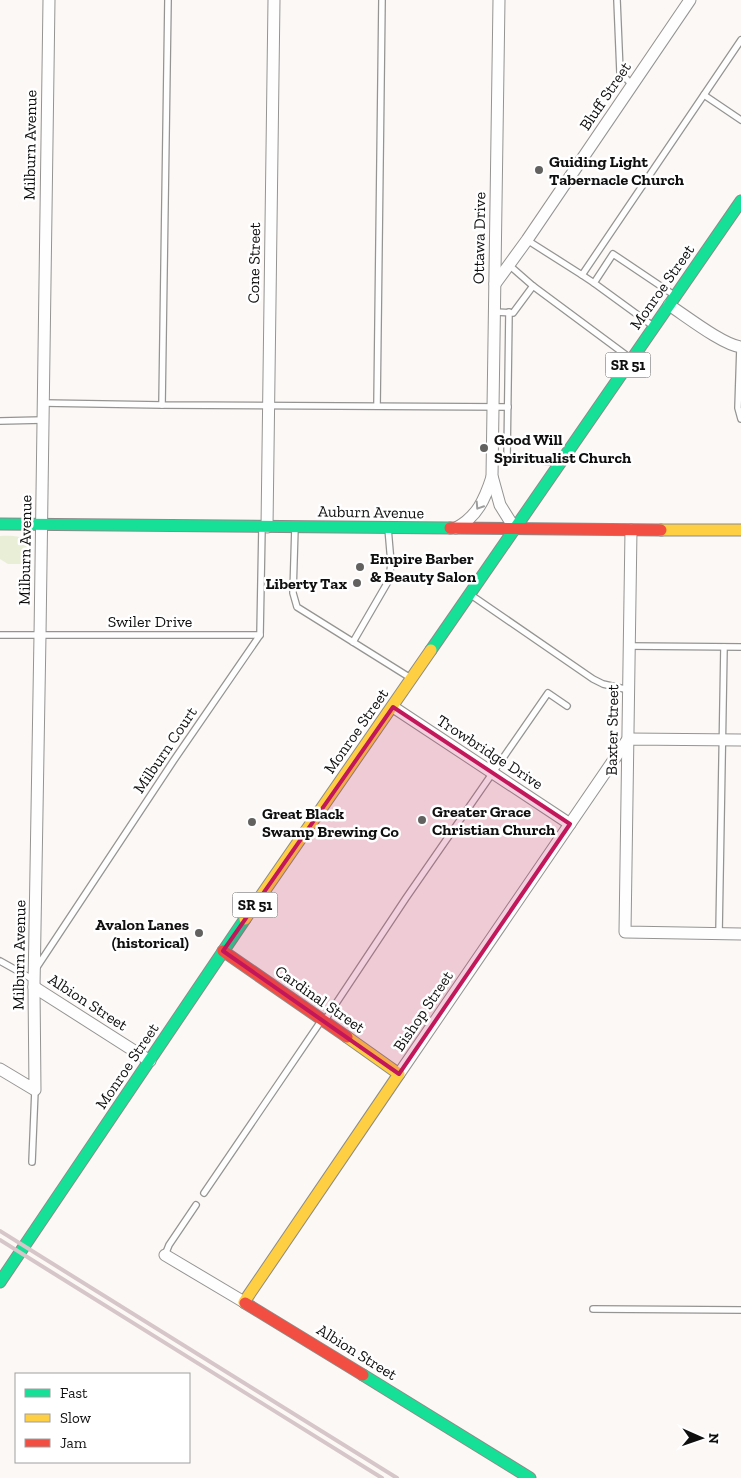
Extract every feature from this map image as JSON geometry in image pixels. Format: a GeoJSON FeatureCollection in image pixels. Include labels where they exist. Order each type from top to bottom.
{"type":"FeatureCollection","features":[{"type":"Feature","properties":{"kind":"street","name":"Milburn Avenue"},"geometry":{"type":"LineString","coordinates":[[31,1087],[42,524],[49,0]]}},
{"type":"Feature","properties":{"kind":"street","name":"Cone Street"},"geometry":{"type":"LineString","coordinates":[[264,527],[269,406],[274,0]]}},
{"type":"Feature","properties":{"kind":"street","name":"Ottawa Drive"},"geometry":{"type":"LineString","coordinates":[[499,0],[492,476],[500,505],[515,529]]}},
{"type":"Feature","properties":{"kind":"street","name":"Bluff Street"},"geometry":{"type":"LineString","coordinates":[[495,284],[690,0]]}},
{"type":"Feature","properties":{"kind":"street","name":"Monroe Street"},"geometry":{"type":"LineString","coordinates":[[0,1282],[223,951],[741,200]]}},
{"type":"Feature","properties":{"kind":"street"},"geometry":{"type":"LineString","coordinates":[[672,300],[722,339],[734,346],[740,347]]}},
{"type":"Feature","properties":{"kind":"street","name":"Ottawa Drive"},"geometry":{"type":"LineString","coordinates":[[455,529],[467,522],[479,508],[488,490],[492,476]]}},
{"type":"Feature","properties":{"kind":"street","name":"Auburn Avenue"},"geometry":{"type":"LineString","coordinates":[[0,524],[741,530]]}},
{"type":"Feature","properties":{"kind":"street","name":"Baxter Street"},"geometry":{"type":"LineString","coordinates":[[631,530],[625,932],[719,934]]}},
{"type":"Feature","properties":{"kind":"street","name":"Trowbridge Drive"},"geometry":{"type":"LineString","coordinates":[[393,707],[570,824]]}},
{"type":"Feature","properties":{"kind":"street"},"geometry":{"type":"LineString","coordinates":[[628,739],[741,740]]}},
{"type":"Feature","properties":{"kind":"street","name":"Bishop Street"},"geometry":{"type":"LineString","coordinates":[[244,1302],[628,739]]}},
{"type":"Feature","properties":{"kind":"street"},"geometry":{"type":"LineString","coordinates":[[719,934],[741,934]]}},
{"type":"Feature","properties":{"kind":"street","name":"Cardinal Street"},"geometry":{"type":"LineString","coordinates":[[223,951],[399,1074]]}},
{"type":"Feature","properties":{"kind":"street","name":"Albion Street"},"geometry":{"type":"LineString","coordinates":[[34,979],[150,1061]]}},
{"type":"Feature","properties":{"kind":"street"},"geometry":{"type":"LineString","coordinates":[[0,1070],[31,1087]]}},
{"type":"Feature","properties":{"kind":"street","name":"Albion Street"},"geometry":{"type":"LineString","coordinates":[[165,1255],[530,1478]]}},
{"type":"Feature","properties":{"kind":"lane"},"geometry":{"type":"LineString","coordinates":[[162,405],[168,0]]}},
{"type":"Feature","properties":{"kind":"lane"},"geometry":{"type":"LineString","coordinates":[[376,406],[382,0]]}},
{"type":"Feature","properties":{"kind":"lane"},"geometry":{"type":"LineString","coordinates":[[617,0],[620,72],[632,85]]}},
{"type":"Feature","properties":{"kind":"lane"},"geometry":{"type":"LineString","coordinates":[[582,275],[740,42]]}},
{"type":"Feature","properties":{"kind":"lane"},"geometry":{"type":"LineString","coordinates":[[704,94],[741,120]]}},
{"type":"Feature","properties":{"kind":"lane"},"geometry":{"type":"LineString","coordinates":[[527,240],[594,283],[654,327]]}},
{"type":"Feature","properties":{"kind":"lane"},"geometry":{"type":"LineString","coordinates":[[594,283],[613,254],[672,300]]}},
{"type":"Feature","properties":{"kind":"lane"},"geometry":{"type":"LineString","coordinates":[[509,265],[533,286],[632,360]]}},
{"type":"Feature","properties":{"kind":"lane"},"geometry":{"type":"LineString","coordinates":[[494,312],[513,313],[533,286]]}},
{"type":"Feature","properties":{"kind":"lane"},"geometry":{"type":"LineString","coordinates":[[507,459],[509,312]]}},
{"type":"Feature","properties":{"kind":"lane"},"geometry":{"type":"LineString","coordinates":[[494,345],[509,345]]}},
{"type":"Feature","properties":{"kind":"lane"},"geometry":{"type":"LineString","coordinates":[[740,347],[738,408],[741,419]]}},
{"type":"Feature","properties":{"kind":"lane"},"geometry":{"type":"LineString","coordinates":[[494,379],[508,380]]}},
{"type":"Feature","properties":{"kind":"lane"},"geometry":{"type":"LineString","coordinates":[[43,403],[508,407]]}},
{"type":"Feature","properties":{"kind":"lane"},"geometry":{"type":"LineString","coordinates":[[0,421],[43,420]]}},
{"type":"Feature","properties":{"kind":"lane"},"geometry":{"type":"LineString","coordinates":[[492,459],[561,462]]}},
{"type":"Feature","properties":{"kind":"lane"},"geometry":{"type":"LineString","coordinates":[[260,635],[264,527]]}},
{"type":"Feature","properties":{"kind":"lane"},"geometry":{"type":"LineString","coordinates":[[295,527],[293,593],[297,606],[412,679]]}},
{"type":"Feature","properties":{"kind":"lane"},"geometry":{"type":"LineString","coordinates":[[353,642],[389,580],[391,562],[388,528]]}},
{"type":"Feature","properties":{"kind":"lane"},"geometry":{"type":"LineString","coordinates":[[470,594],[593,679],[603,684],[629,690]]}},
{"type":"Feature","properties":{"kind":"lane","name":"Swiler Drive"},"geometry":{"type":"LineString","coordinates":[[0,634],[260,635]]}},
{"type":"Feature","properties":{"kind":"lane","name":"Milburn Court"},"geometry":{"type":"LineString","coordinates":[[34,979],[174,760],[260,635]]}},
{"type":"Feature","properties":{"kind":"lane"},"geometry":{"type":"LineString","coordinates":[[629,646],[741,647]]}},
{"type":"Feature","properties":{"kind":"lane"},"geometry":{"type":"LineString","coordinates":[[719,934],[724,647]]}},
{"type":"Feature","properties":{"kind":"lane"},"geometry":{"type":"LineString","coordinates":[[204,1193],[548,693],[567,706]]}},
{"type":"Feature","properties":{"kind":"lane"},"geometry":{"type":"LineString","coordinates":[[0,961],[34,979]]}},
{"type":"Feature","properties":{"kind":"lane"},"geometry":{"type":"LineString","coordinates":[[31,1087],[32,1162]]}},
{"type":"Feature","properties":{"kind":"lane"},"geometry":{"type":"LineString","coordinates":[[165,1255],[169,1245],[196,1205]]}},
{"type":"Feature","properties":{"kind":"lane"},"geometry":{"type":"LineString","coordinates":[[593,1309],[741,1310]]}},
{"type":"Feature","properties":{"kind":"highlighted area"},"geometry":{"type":"Polygon","coordinates":[[[393,707],[570,824],[399,1074],[223,951],[393,707]]]}},
{"type":"Feature","properties":{"kind":"green space"},"geometry":{"type":"Polygon","coordinates":[[[0,536],[15,536],[23,540],[27,549],[27,564],[8,564],[0,559],[0,536]]]}},
{"type":"Feature","properties":{"kind":"railway"},"geometry":{"type":"LineString","coordinates":[[0,1231],[397,1478]]}},
{"type":"Feature","properties":{"kind":"railway"},"geometry":{"type":"LineString","coordinates":[[0,1240],[382,1478]]}},
{"type":"Feature","properties":{"kind":"traffic: fast"},"geometry":{"type":"LineString","coordinates":[[431,650],[741,201]]}},
{"type":"Feature","properties":{"kind":"traffic: fast"},"geometry":{"type":"LineString","coordinates":[[0,524],[450,528]]}},
{"type":"Feature","properties":{"kind":"traffic: fast"},"geometry":{"type":"LineString","coordinates":[[0,1282],[245,919]]}},
{"type":"Feature","properties":{"kind":"traffic: fast"},"geometry":{"type":"LineString","coordinates":[[363,1375],[530,1478]]}},
{"type":"Feature","properties":{"kind":"traffic: slow"},"geometry":{"type":"LineString","coordinates":[[661,530],[741,530]]}},
{"type":"Feature","properties":{"kind":"traffic: slow"},"geometry":{"type":"LineString","coordinates":[[245,919],[431,650]]}},
{"type":"Feature","properties":{"kind":"traffic: slow"},"geometry":{"type":"LineString","coordinates":[[245,1303],[399,1074],[347,1037]]}},
{"type":"Feature","properties":{"kind":"traffic: jam"},"geometry":{"type":"LineString","coordinates":[[450,528],[661,530]]}},
{"type":"Feature","properties":{"kind":"traffic: jam"},"geometry":{"type":"LineString","coordinates":[[223,951],[347,1037]]}},
{"type":"Feature","properties":{"kind":"traffic: jam"},"geometry":{"type":"LineString","coordinates":[[245,1303],[363,1375]]}},
{"type":"Feature","properties":{"kind":"place","name":"Guiding Light Tabernacle Church"},"geometry":{"type":"Point","coordinates":[539,170]}},
{"type":"Feature","properties":{"kind":"place","name":"Good Will Spiritualist Church"},"geometry":{"type":"Point","coordinates":[484,448]}},
{"type":"Feature","properties":{"kind":"place","name":"Empire Barber & Beauty Salon"},"geometry":{"type":"Point","coordinates":[360,567]}},
{"type":"Feature","properties":{"kind":"place","name":"Liberty Tax"},"geometry":{"type":"Point","coordinates":[357,583]}},
{"type":"Feature","properties":{"kind":"place","name":"Greater Grace Christian Church"},"geometry":{"type":"Point","coordinates":[422,820]}},
{"type":"Feature","properties":{"kind":"place","name":"Great Black Swamp Brewing Co"},"geometry":{"type":"Point","coordinates":[252,822]}},
{"type":"Feature","properties":{"kind":"place","name":"Avalon Lanes (historical)"},"geometry":{"type":"Point","coordinates":[199,933]}}]}
